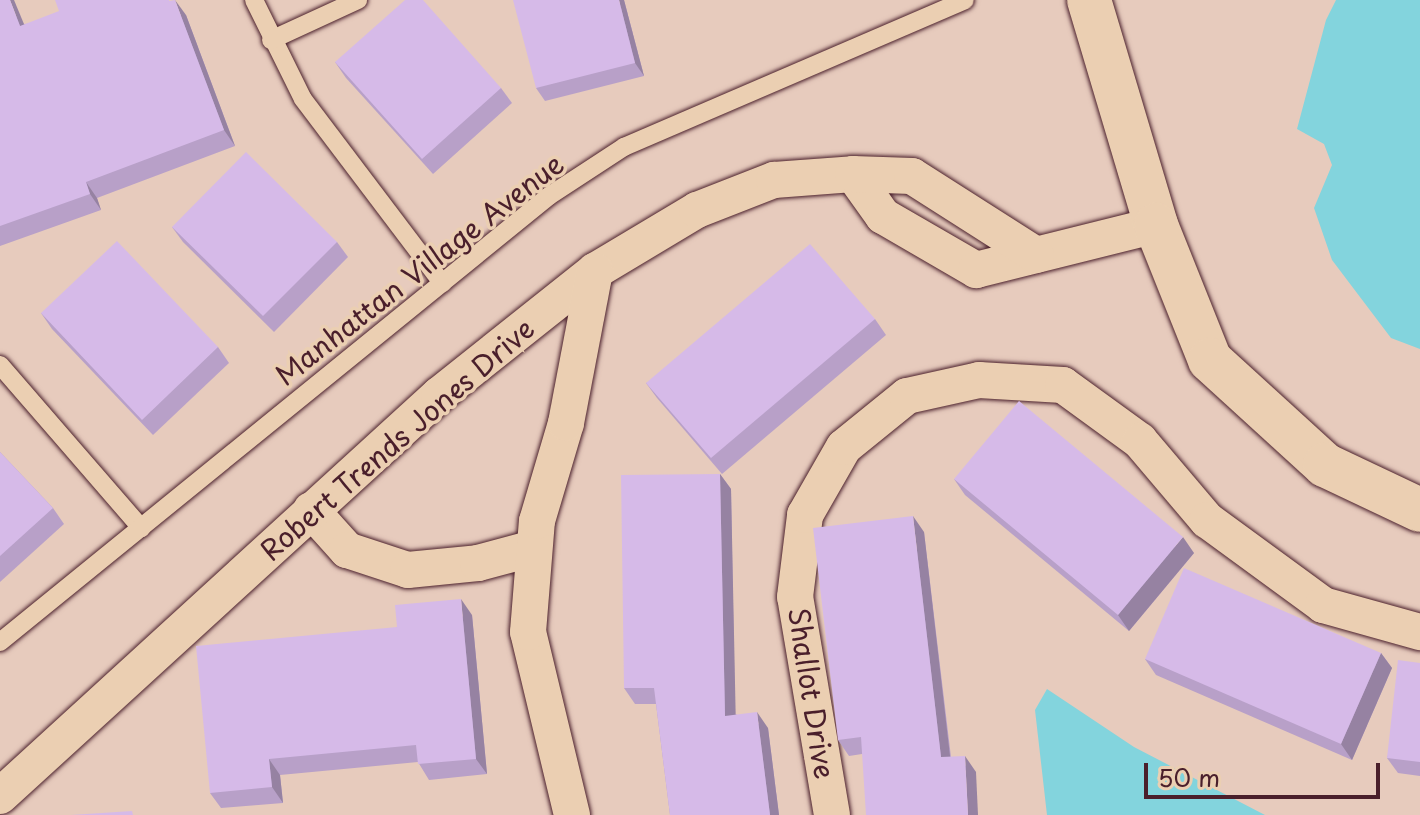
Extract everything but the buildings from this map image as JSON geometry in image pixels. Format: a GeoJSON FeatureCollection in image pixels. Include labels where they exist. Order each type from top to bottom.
{"type":"FeatureCollection","features":[{"type":"Feature","properties":{"kind":"street"},"geometry":{"type":"LineString","coordinates":[[1089,0],[1156,225],[1210,360],[1325,465],[1420,510]]}},
{"type":"Feature","properties":{"kind":"street"},"geometry":{"type":"LineString","coordinates":[[853,174],[883,216],[976,270],[1156,225]]}},
{"type":"Feature","properties":{"kind":"street","name":"Robert Trends Jones Drive"},"geometry":{"type":"LineString","coordinates":[[0,796],[439,395],[595,271],[697,210],[774,180],[853,174],[912,176],[1036,255]]}},
{"type":"Feature","properties":{"kind":"street"},"geometry":{"type":"LineString","coordinates":[[917,237],[942,197]]}},
{"type":"Feature","properties":{"kind":"street"},"geometry":{"type":"LineString","coordinates":[[572,815],[528,632],[534,548],[566,423],[595,271]]}},
{"type":"Feature","properties":{"kind":"street","name":"Shallot Drive"},"geometry":{"type":"LineString","coordinates":[[832,815],[795,597],[805,515],[844,447],[907,396],[979,380],[1063,385],[1140,441],[1207,520],[1323,605],[1420,632]]}},
{"type":"Feature","properties":{"kind":"street"},"geometry":{"type":"LineString","coordinates":[[311,510],[347,550],[408,570],[478,563],[534,548]]}},
{"type":"Feature","properties":{"kind":"lane"},"geometry":{"type":"LineString","coordinates":[[254,0],[271,40],[303,99],[442,283]]}},
{"type":"Feature","properties":{"kind":"lane"},"geometry":{"type":"LineString","coordinates":[[271,40],[358,0]]}},
{"type":"Feature","properties":{"kind":"lane","name":"Manhattan Village Avenue"},"geometry":{"type":"LineString","coordinates":[[0,642],[549,196],[624,147],[965,0]]}},
{"type":"Feature","properties":{"kind":"lane"},"geometry":{"type":"LineString","coordinates":[[0,365],[141,528]]}},
{"type":"Feature","properties":{"kind":"water"},"geometry":{"type":"Polygon","coordinates":[[[1336,0],[1420,0],[1420,349],[1391,338],[1332,260],[1314,208],[1332,165],[1324,144],[1297,129],[1326,20],[1336,0]]]}},
{"type":"Feature","properties":{"kind":"water"},"geometry":{"type":"Polygon","coordinates":[[[1047,689],[1134,747],[1265,815],[1047,815],[1035,710],[1047,689]]]}}]}
